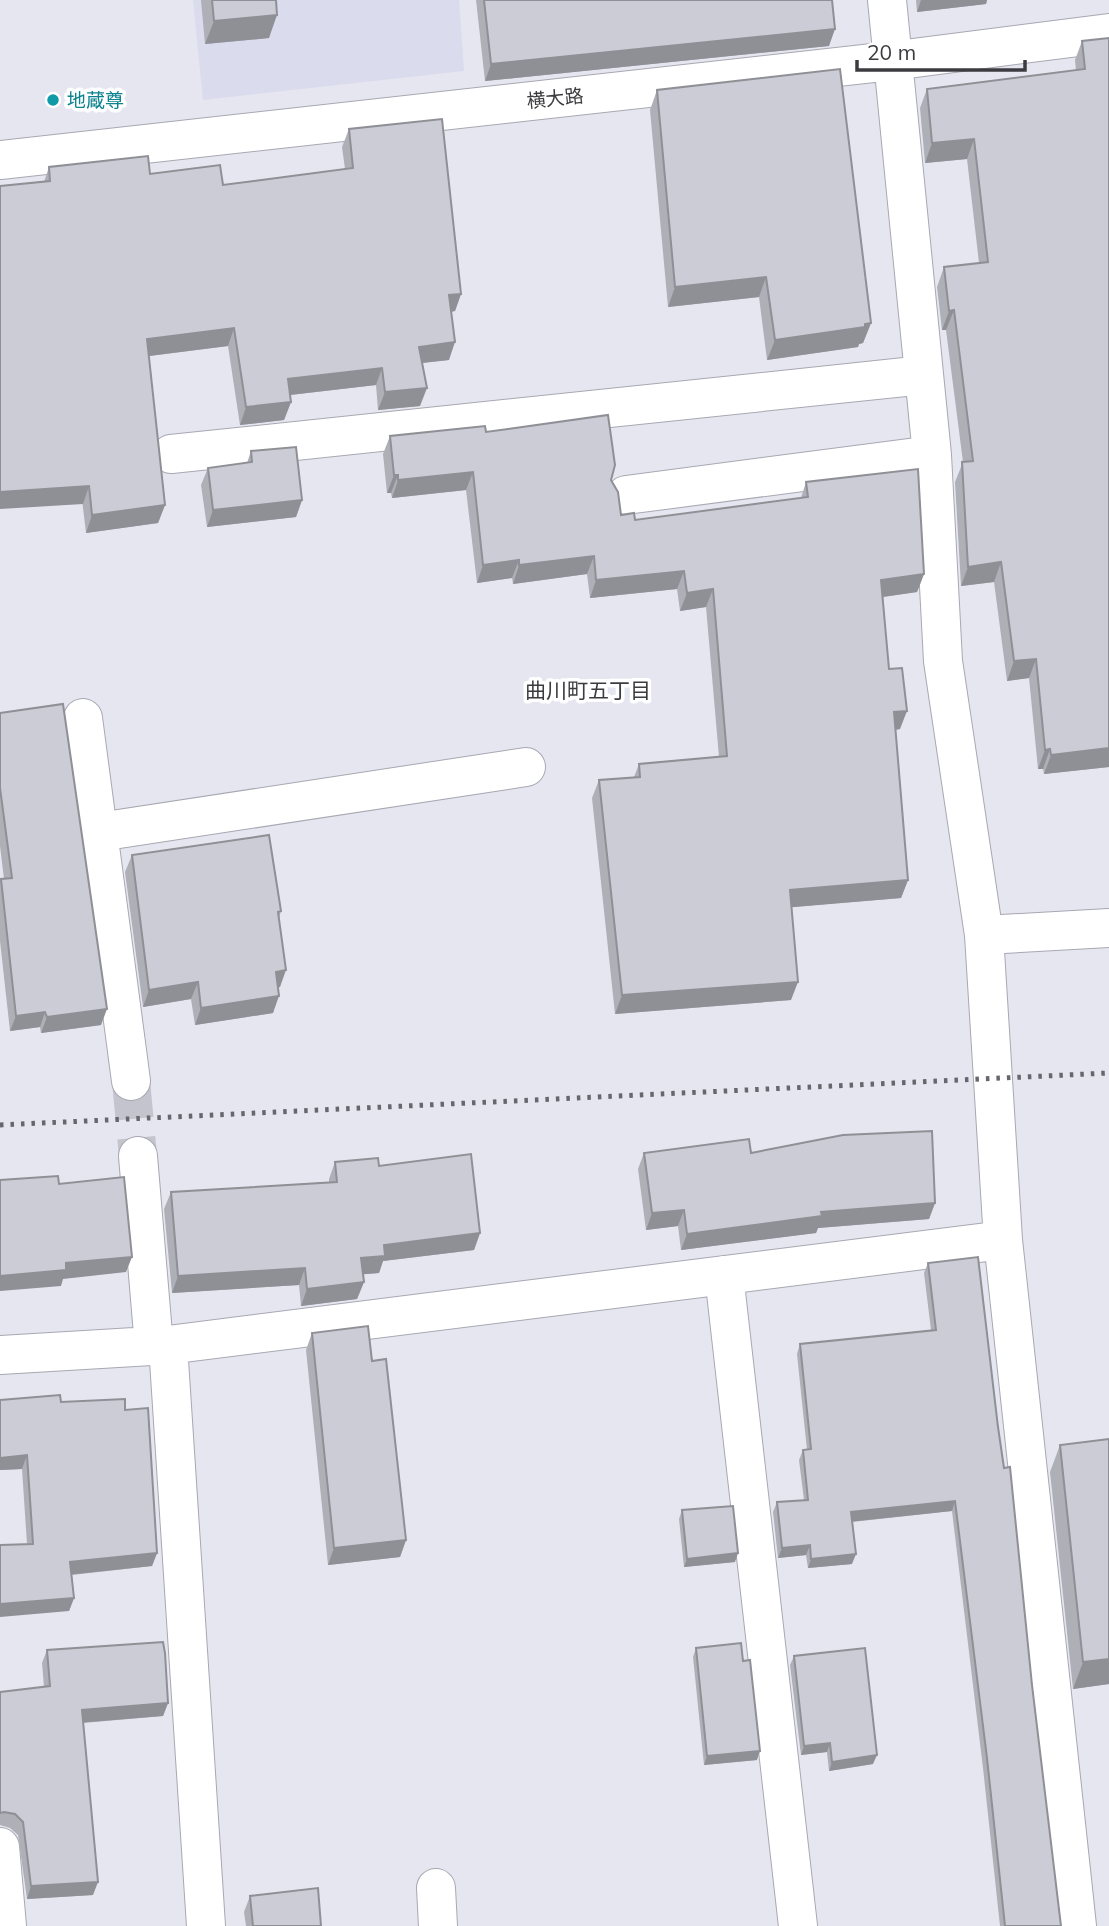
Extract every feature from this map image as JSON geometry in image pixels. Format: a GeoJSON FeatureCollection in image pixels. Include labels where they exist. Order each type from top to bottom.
{"type":"FeatureCollection","features":[{"type":"Feature","properties":{"kind":"street"},"geometry":{"type":"LineString","coordinates":[[887,0],[932,456],[943,661],[984,935],[1003,1240],[1077,1926]]}},
{"type":"Feature","properties":{"kind":"street","name":"横大路"},"geometry":{"type":"LineString","coordinates":[[0,160],[891,61],[1109,33]]}},
{"type":"Feature","properties":{"kind":"street"},"geometry":{"type":"LineString","coordinates":[[171,454],[924,375]]}},
{"type":"Feature","properties":{"kind":"street"},"geometry":{"type":"LineString","coordinates":[[626,495],[932,456]]}},
{"type":"Feature","properties":{"kind":"street"},"geometry":{"type":"LineString","coordinates":[[83,718],[131,1081]]}},
{"type":"Feature","properties":{"kind":"street"},"geometry":{"type":"LineString","coordinates":[[99,832],[526,767]]}},
{"type":"Feature","properties":{"kind":"street"},"geometry":{"type":"LineString","coordinates":[[984,935],[1109,928]]}},
{"type":"Feature","properties":{"kind":"street"},"geometry":{"type":"LineString","coordinates":[[138,1156],[161,1346],[206,1926]]}},
{"type":"Feature","properties":{"kind":"street"},"geometry":{"type":"LineString","coordinates":[[0,1355],[161,1346],[1003,1240]]}},
{"type":"Feature","properties":{"kind":"street"},"geometry":{"type":"LineString","coordinates":[[724,1275],[798,1926]]}},
{"type":"Feature","properties":{"kind":"street"},"geometry":{"type":"LineString","coordinates":[[0,1847],[8,1926]]}},
{"type":"Feature","properties":{"kind":"street"},"geometry":{"type":"LineString","coordinates":[[436,1888],[438,1926]]}},
{"type":"Feature","properties":{"kind":"shaded area"},"geometry":{"type":"Polygon","coordinates":[[[193,0],[459,0],[464,71],[203,100],[193,0]]]}},
{"type":"Feature","properties":{"kind":"building"},"geometry":{"type":"Polygon","coordinates":[[[212,0],[276,0],[277,15],[214,21],[212,0]]]}},
{"type":"Feature","properties":{"kind":"building"},"geometry":{"type":"Polygon","coordinates":[[[484,0],[832,0],[835,29],[491,64],[484,0]]]}},
{"type":"Feature","properties":{"kind":"building"},"geometry":{"type":"Polygon","coordinates":[[[1109,38],[1109,748],[1051,755],[1050,749],[1045,750],[1036,659],[1014,661],[1001,562],[968,567],[962,462],[973,461],[954,310],[949,311],[944,267],[988,262],[974,139],[932,143],[927,89],[1085,69],[1082,41],[1109,38]]]}},
{"type":"Feature","properties":{"kind":"building"},"geometry":{"type":"Polygon","coordinates":[[[840,69],[871,323],[865,324],[865,327],[775,340],[766,277],[675,287],[657,90],[840,69]]]}},
{"type":"Feature","properties":{"kind":"building"},"geometry":{"type":"Polygon","coordinates":[[[442,119],[461,294],[449,295],[455,342],[419,347],[427,388],[385,392],[382,368],[288,379],[291,402],[246,407],[234,328],[147,339],[165,505],[92,515],[89,486],[0,492],[0,186],[50,181],[49,167],[148,156],[150,174],[220,165],[223,185],[353,168],[349,129],[442,119]]]}},
{"type":"Feature","properties":{"kind":"building"},"geometry":{"type":"Polygon","coordinates":[[[608,415],[615,465],[611,480],[618,492],[621,515],[634,513],[635,520],[808,497],[806,482],[918,469],[924,574],[881,580],[889,669],[902,668],[907,711],[894,712],[908,880],[790,890],[798,982],[622,995],[599,780],[640,777],[639,764],[727,756],[713,589],[687,593],[684,571],[596,580],[594,556],[519,565],[519,560],[483,565],[473,472],[398,480],[398,475],[394,475],[390,436],[485,426],[486,432],[608,415]]]}},
{"type":"Feature","properties":{"kind":"building"},"geometry":{"type":"Polygon","coordinates":[[[296,447],[302,500],[213,510],[208,468],[252,462],[251,451],[296,447]]]}},
{"type":"Feature","properties":{"kind":"building"},"geometry":{"type":"Polygon","coordinates":[[[63,704],[107,1009],[47,1017],[45,1012],[16,1016],[1,879],[12,878],[0,788],[0,713],[63,704]]]}},
{"type":"Feature","properties":{"kind":"building"},"geometry":{"type":"Polygon","coordinates":[[[269,835],[281,911],[278,912],[286,970],[276,972],[279,996],[201,1008],[198,982],[149,990],[132,855],[269,835]]]}},
{"type":"Feature","properties":{"kind":"building"},"geometry":{"type":"Polygon","coordinates":[[[932,1131],[935,1203],[821,1212],[822,1216],[687,1234],[684,1210],[652,1213],[644,1153],[749,1139],[751,1153],[843,1135],[932,1131]]]}},
{"type":"Feature","properties":{"kind":"building"},"geometry":{"type":"Polygon","coordinates":[[[471,1154],[480,1233],[384,1245],[385,1256],[361,1258],[364,1282],[307,1289],[305,1268],[178,1276],[171,1192],[337,1182],[335,1162],[378,1158],[379,1166],[471,1154]]]}},
{"type":"Feature","properties":{"kind":"building"},"geometry":{"type":"Polygon","coordinates":[[[58,1176],[59,1184],[124,1177],[132,1257],[66,1263],[66,1270],[0,1276],[0,1180],[58,1176]]]}},
{"type":"Feature","properties":{"kind":"building"},"geometry":{"type":"Polygon","coordinates":[[[978,1257],[1004,1468],[1010,1467],[1032,1685],[1061,1926],[1005,1926],[955,1501],[851,1512],[856,1554],[811,1559],[810,1545],[782,1548],[777,1502],[808,1500],[803,1450],[811,1449],[800,1344],[936,1330],[928,1263],[978,1257]]]}},
{"type":"Feature","properties":{"kind":"building"},"geometry":{"type":"Polygon","coordinates":[[[368,1326],[372,1361],[386,1359],[406,1540],[334,1548],[312,1333],[368,1326]]]}},
{"type":"Feature","properties":{"kind":"building"},"geometry":{"type":"Polygon","coordinates":[[[60,1395],[61,1402],[125,1399],[125,1410],[148,1408],[157,1553],[70,1562],[74,1598],[0,1604],[0,1545],[33,1544],[27,1455],[0,1458],[0,1400],[60,1395]]]}},
{"type":"Feature","properties":{"kind":"building"},"geometry":{"type":"Polygon","coordinates":[[[1109,1439],[1109,1659],[1083,1662],[1060,1445],[1109,1439]]]}},
{"type":"Feature","properties":{"kind":"building"},"geometry":{"type":"Polygon","coordinates":[[[733,1506],[738,1553],[687,1559],[682,1510],[733,1506]]]}},
{"type":"Feature","properties":{"kind":"building"},"geometry":{"type":"Polygon","coordinates":[[[163,1642],[168,1703],[82,1710],[98,1882],[31,1886],[23,1822],[15,1814],[0,1813],[0,1692],[50,1686],[47,1650],[163,1642]]]}},
{"type":"Feature","properties":{"kind":"building"},"geometry":{"type":"Polygon","coordinates":[[[741,1643],[743,1661],[750,1660],[760,1751],[707,1756],[696,1648],[741,1643]]]}},
{"type":"Feature","properties":{"kind":"building"},"geometry":{"type":"Polygon","coordinates":[[[865,1648],[877,1755],[832,1762],[830,1743],[804,1746],[794,1656],[865,1648]]]}},
{"type":"Feature","properties":{"kind":"building"},"geometry":{"type":"Polygon","coordinates":[[[318,1888],[321,1926],[253,1926],[250,1896],[318,1888]]]}},
{"type":"Feature","properties":{"kind":"tunnel"},"geometry":{"type":"LineString","coordinates":[[131,1081],[138,1156]]}},
{"type":"Feature","properties":{"kind":"railway"},"geometry":{"type":"LineString","coordinates":[[0,1125],[1109,1073]]}},
{"type":"Feature","properties":{"kind":"place","name":"地蔵尊"},"geometry":{"type":"Point","coordinates":[53,100]}},
{"type":"Feature","properties":{"kind":"district","name":"曲川町五丁目"},"geometry":{"type":"Point","coordinates":[588,690]}}]}
